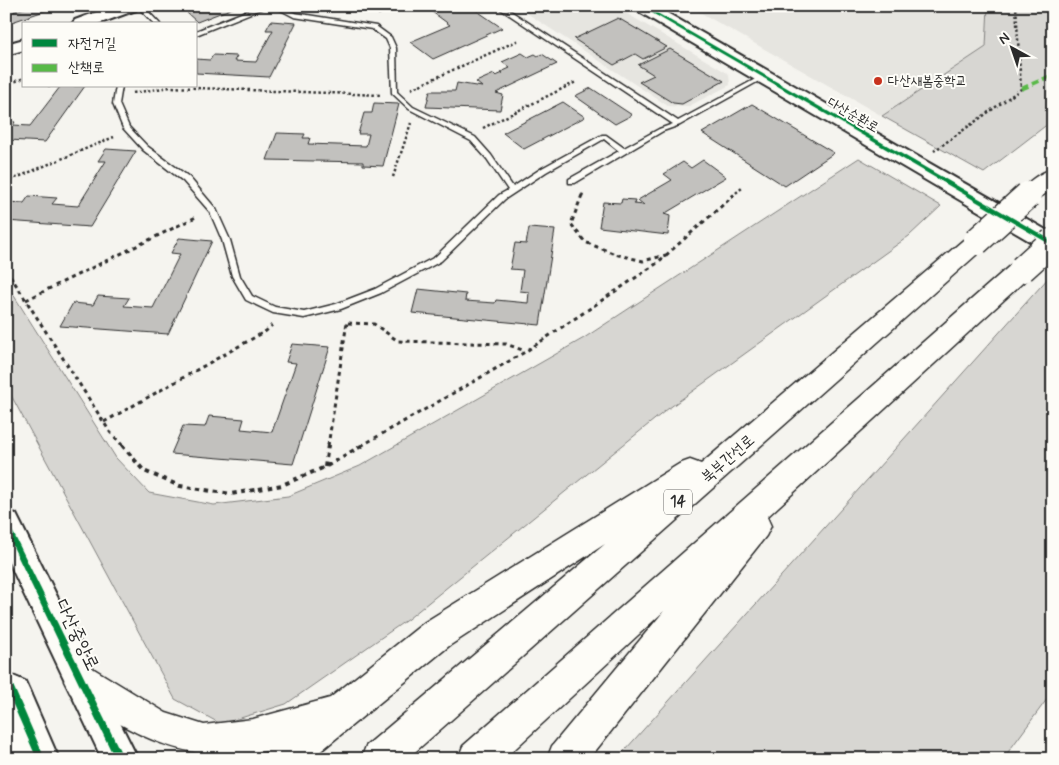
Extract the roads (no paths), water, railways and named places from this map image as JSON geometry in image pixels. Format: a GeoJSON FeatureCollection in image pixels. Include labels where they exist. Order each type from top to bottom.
{"type":"FeatureCollection","features":[{"type":"Feature","properties":{"kind":"highway","name":"북부간선로"},"geometry":{"type":"LineString","coordinates":[[379,759],[775,418],[1031,193],[1053,176]]}},
{"type":"Feature","properties":{"kind":"highway"},"geometry":{"type":"LineString","coordinates":[[476,759],[808,460],[1053,243]]}},
{"type":"Feature","properties":{"kind":"highway"},"geometry":{"type":"LineString","coordinates":[[282,759],[437,634],[775,418]]}},
{"type":"Feature","properties":{"kind":"highway"},"geometry":{"type":"LineString","coordinates":[[565,759],[808,460]]}},
{"type":"Feature","properties":{"kind":"highway"},"geometry":{"type":"LineString","coordinates":[[82,681],[157,728],[204,743],[252,737],[342,711]]}},
{"type":"Feature","properties":{"kind":"highway"},"geometry":{"type":"LineString","coordinates":[[6,749],[10,686]]}},
{"type":"Feature","properties":{"kind":"street"},"geometry":{"type":"LineString","coordinates":[[86,22],[130,6]]}},
{"type":"Feature","properties":{"kind":"street","name":"다산순환로"},"geometry":{"type":"LineString","coordinates":[[642,6],[1053,243]]}},
{"type":"Feature","properties":{"kind":"street"},"geometry":{"type":"LineString","coordinates":[[6,50],[22,45]]}},
{"type":"Feature","properties":{"kind":"street","name":"다산중앙로"},"geometry":{"type":"LineString","coordinates":[[6,524],[120,759]]}},
{"type":"Feature","properties":{"kind":"street"},"geometry":{"type":"LineString","coordinates":[[10,686],[41,759]]}},
{"type":"Feature","properties":{"kind":"lane"},"geometry":{"type":"LineString","coordinates":[[140,6],[156,22]]}},
{"type":"Feature","properties":{"kind":"lane"},"geometry":{"type":"LineString","coordinates":[[198,31],[265,6]]}},
{"type":"Feature","properties":{"kind":"lane"},"geometry":{"type":"LineString","coordinates":[[276,6],[294,15],[374,27],[389,38],[394,48],[394,92],[416,111],[473,139],[490,156],[512,191]]}},
{"type":"Feature","properties":{"kind":"lane"},"geometry":{"type":"LineString","coordinates":[[499,6],[678,124]]}},
{"type":"Feature","properties":{"kind":"lane"},"geometry":{"type":"LineString","coordinates":[[572,181],[661,130],[678,124],[763,77]]}},
{"type":"Feature","properties":{"kind":"lane"},"geometry":{"type":"LineString","coordinates":[[119,88],[116,104],[128,130],[145,148],[186,179],[212,210],[226,240],[236,276],[249,298],[273,310],[304,315],[338,306],[378,291],[438,259],[502,197],[544,170],[604,136],[624,152]]}},
{"type":"Feature","properties":{"kind":"place","name":"다산새봄중학교"},"geometry":{"type":"Point","coordinates":[878,81]}}]}
